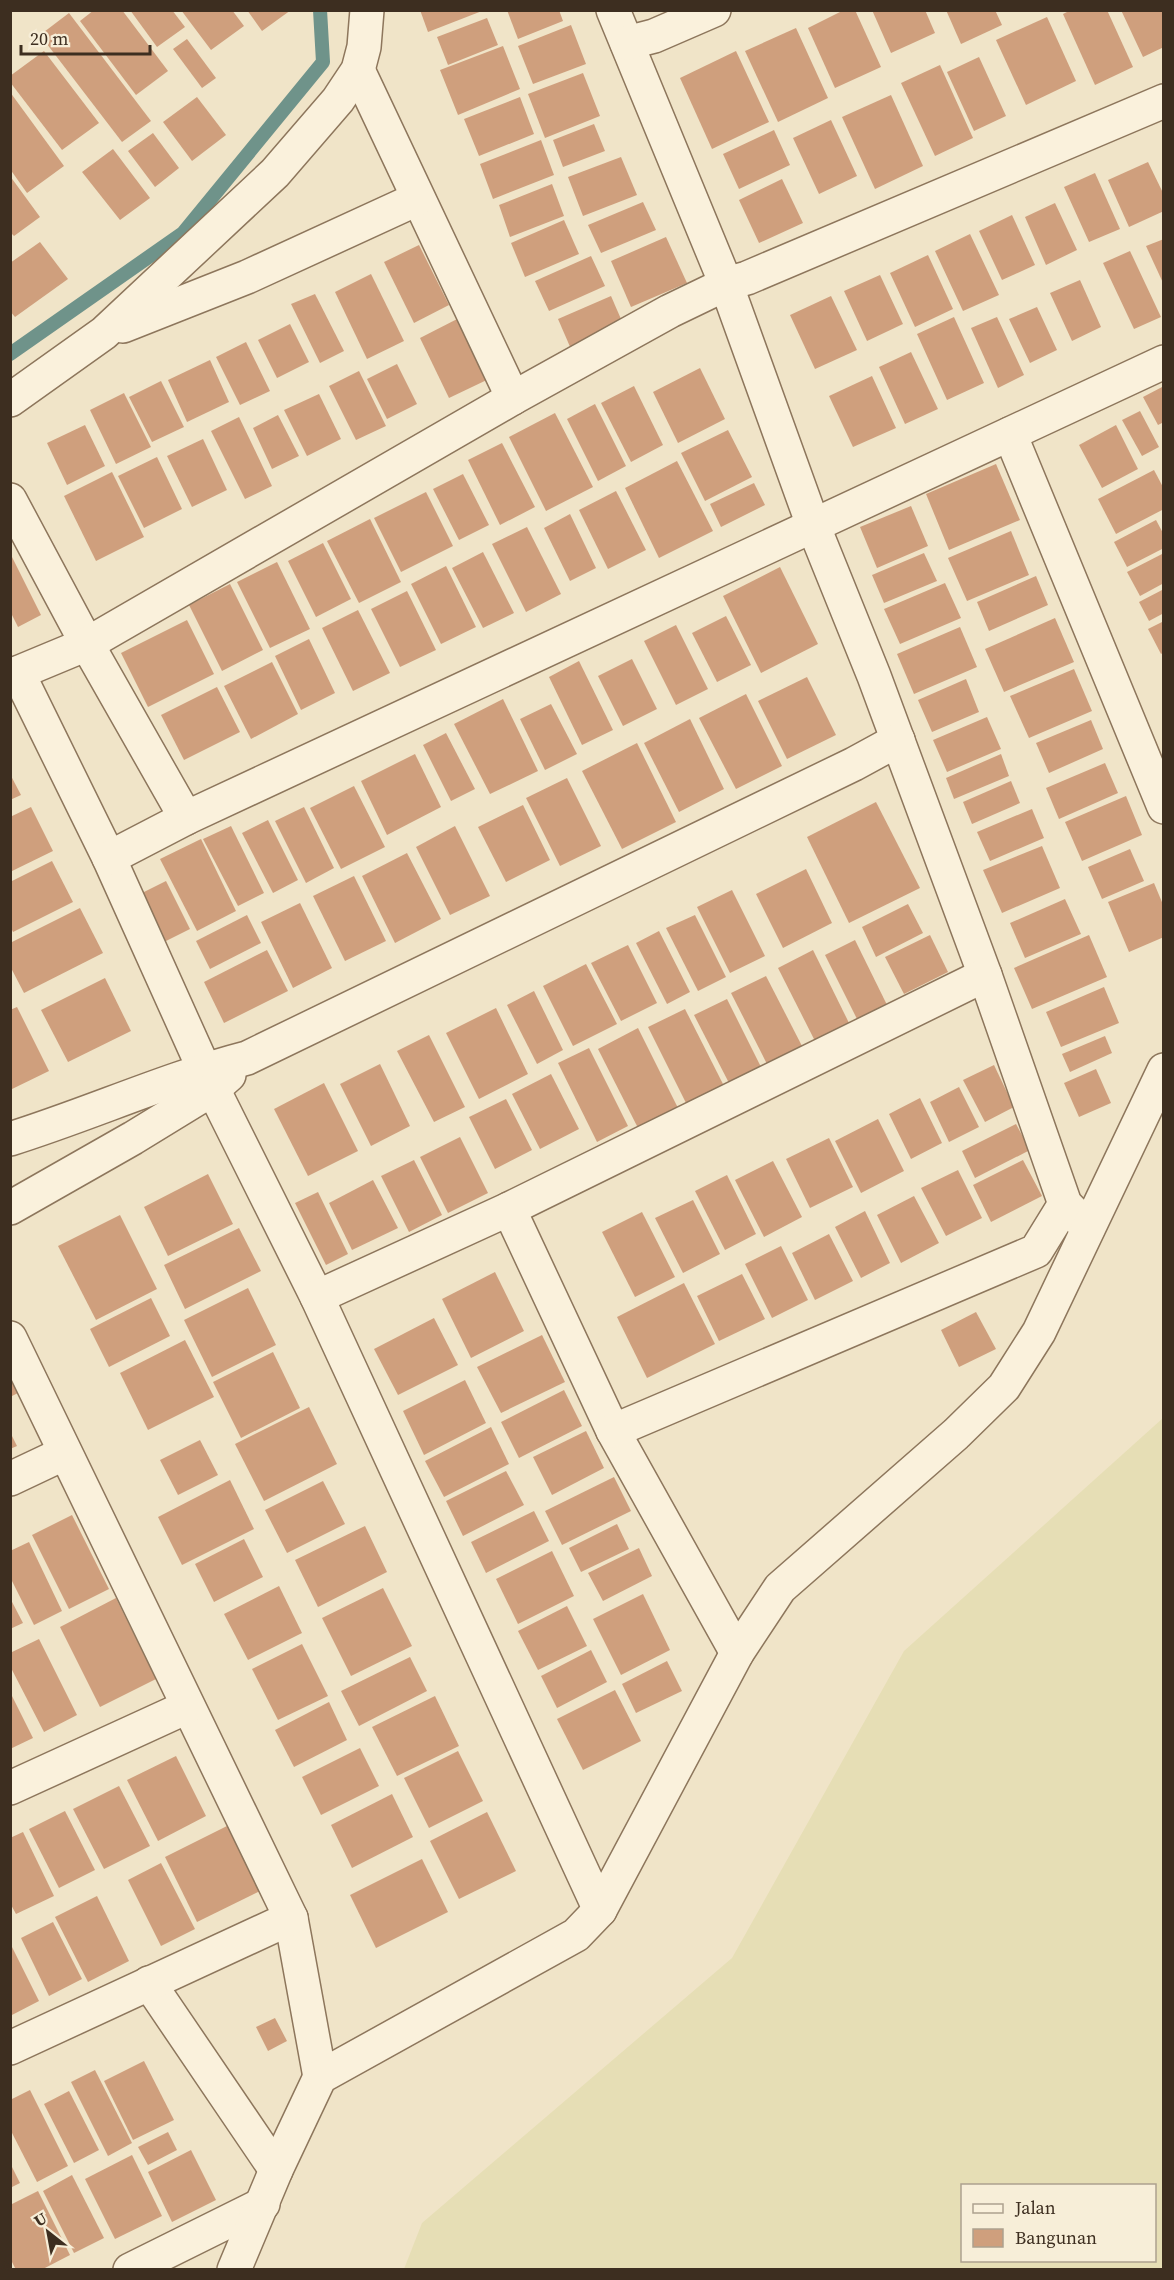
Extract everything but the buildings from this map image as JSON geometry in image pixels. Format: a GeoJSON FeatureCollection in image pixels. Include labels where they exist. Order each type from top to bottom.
{"type":"FeatureCollection","features":[{"type":"Feature","properties":{"kind":"street"},"geometry":{"type":"LineString","coordinates":[[10,400],[104,333],[275,172],[339,100],[357,70],[364,47],[367,10]]}},
{"type":"Feature","properties":{"kind":"street"},"geometry":{"type":"LineString","coordinates":[[613,10],[726,284],[813,525],[985,975],[1065,1204],[1088,1228]]}},
{"type":"Feature","properties":{"kind":"street"},"geometry":{"type":"LineString","coordinates":[[627,43],[654,36],[714,10]]}},
{"type":"Feature","properties":{"kind":"street"},"geometry":{"type":"LineString","coordinates":[[357,70],[513,398]]}},
{"type":"Feature","properties":{"kind":"street"},"geometry":{"type":"LineString","coordinates":[[600,1910],[317,1297],[209,1079],[109,858],[14,674],[87,644],[513,398],[670,311],[726,284],[747,278],[1164,100]]}},
{"type":"Feature","properties":{"kind":"street"},"geometry":{"type":"LineString","coordinates":[[104,333],[247,277],[417,199]]}},
{"type":"Feature","properties":{"kind":"street"},"geometry":{"type":"LineString","coordinates":[[109,858],[186,818],[1164,362]]}},
{"type":"Feature","properties":{"kind":"street"},"geometry":{"type":"LineString","coordinates":[[1010,434],[1164,807]]}},
{"type":"Feature","properties":{"kind":"street"},"geometry":{"type":"LineString","coordinates":[[10,500],[87,644],[186,818]]}},
{"type":"Feature","properties":{"kind":"street"},"geometry":{"type":"LineString","coordinates":[[10,1208],[100,1158],[209,1079],[247,1058],[854,764],[897,740]]}},
{"type":"Feature","properties":{"kind":"street"},"geometry":{"type":"LineString","coordinates":[[317,1297],[509,1209],[985,975]]}},
{"type":"Feature","properties":{"kind":"street"},"geometry":{"type":"LineString","coordinates":[[320,2077],[576,1935],[600,1910],[737,1653],[780,1588],[956,1434],[1004,1387],[1039,1332],[1164,1071]]}},
{"type":"Feature","properties":{"kind":"street"},"geometry":{"type":"LineString","coordinates":[[10,1139],[209,1079]]}},
{"type":"Feature","properties":{"kind":"street"},"geometry":{"type":"LineString","coordinates":[[80,1117],[100,1158]]}},
{"type":"Feature","properties":{"kind":"street"},"geometry":{"type":"LineString","coordinates":[[613,1431],[1036,1251],[1065,1204]]}},
{"type":"Feature","properties":{"kind":"street"},"geometry":{"type":"LineString","coordinates":[[509,1209],[613,1431],[737,1653]]}},
{"type":"Feature","properties":{"kind":"street"},"geometry":{"type":"LineString","coordinates":[[10,1338],[291,1918],[320,2077],[276,2170],[234,2270]]}},
{"type":"Feature","properties":{"kind":"street"},"geometry":{"type":"LineString","coordinates":[[10,1479],[65,1453]]}},
{"type":"Feature","properties":{"kind":"street"},"geometry":{"type":"LineString","coordinates":[[10,1788],[187,1707]]}},
{"type":"Feature","properties":{"kind":"street"},"geometry":{"type":"LineString","coordinates":[[10,2048],[291,1918]]}},
{"type":"Feature","properties":{"kind":"street"},"geometry":{"type":"LineString","coordinates":[[149,1983],[276,2170]]}},
{"type":"Feature","properties":{"kind":"street"},"geometry":{"type":"LineString","coordinates":[[130,2270],[263,2204]]}},
{"type":"Feature","properties":{"kind":"shaded area"},"geometry":{"type":"Polygon","coordinates":[[[1163,1418],[1163,2269],[404,2269],[422,2223],[732,1958],[904,1651],[1163,1418]]]}},
{"type":"Feature","properties":{"kind":"waterway"},"geometry":{"type":"LineString","coordinates":[[10,354],[183,233],[323,62],[320,10]]}}]}
